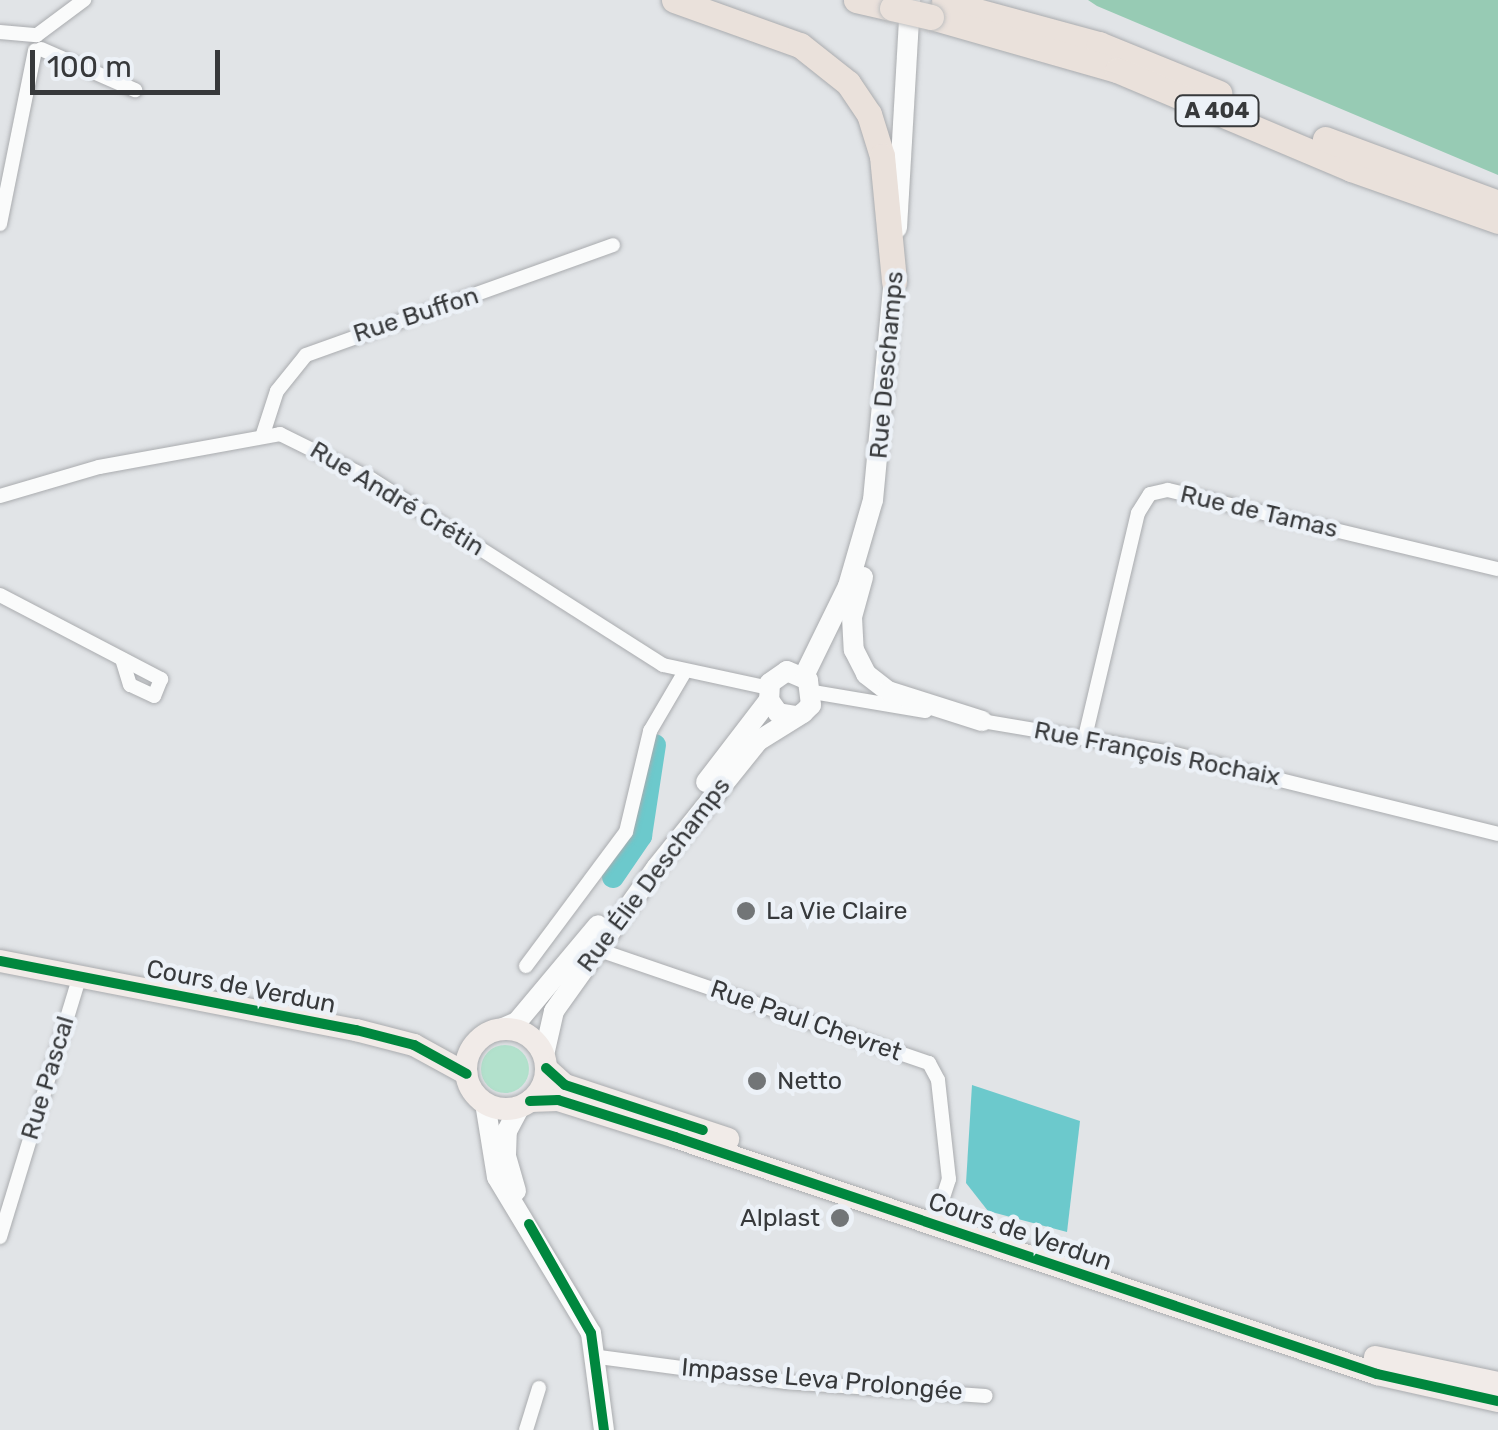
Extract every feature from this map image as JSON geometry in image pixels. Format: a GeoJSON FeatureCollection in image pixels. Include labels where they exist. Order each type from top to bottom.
{"type":"FeatureCollection","features":[{"type":"Feature","properties":{"kind":"highway"},"geometry":{"type":"LineString","coordinates":[[674,0],[789,39],[848,83],[869,114],[882,156],[894,281]]}},
{"type":"Feature","properties":{"kind":"highway","name":"A 404"},"geometry":{"type":"LineString","coordinates":[[856,0],[932,8],[1098,44],[1384,163],[1498,202]]}},
{"type":"Feature","properties":{"kind":"highway","name":"A 404"},"geometry":{"type":"LineString","coordinates":[[932,8],[1117,70],[1386,183],[1498,221]]}},
{"type":"Feature","properties":{"kind":"main road","name":"Rue Deschamps"},"geometry":{"type":"LineString","coordinates":[[808,684],[864,538],[886,407],[909,40],[901,4]]}},
{"type":"Feature","properties":{"kind":"main road"},"geometry":{"type":"LineString","coordinates":[[886,407],[877,526],[852,618],[854,650],[866,674],[888,692],[982,721]]}},
{"type":"Feature","properties":{"kind":"main road"},"geometry":{"type":"LineString","coordinates":[[780,674],[808,684],[810,705],[796,716],[778,713],[769,694],[780,674]]}},
{"type":"Feature","properties":{"kind":"main road","name":"Rue Élie Deschamps"},"geometry":{"type":"LineString","coordinates":[[501,1030],[517,1022],[586,940],[769,694]]}},
{"type":"Feature","properties":{"kind":"main road","name":"Rue Élie Deschamps"},"geometry":{"type":"LineString","coordinates":[[545,1062],[547,1024],[596,948],[739,762],[796,716]]}},
{"type":"Feature","properties":{"kind":"main road","name":"Cours de Verdun"},"geometry":{"type":"LineString","coordinates":[[0,961],[414,1045],[476,1043]]}},
{"type":"Feature","properties":{"kind":"main road"},"geometry":{"type":"LineString","coordinates":[[527,1221],[506,1155],[508,1131],[545,1062],[527,1035],[501,1030],[476,1043],[467,1074],[484,1103],[497,1177],[577,1301],[601,1373],[604,1430]]}},
{"type":"Feature","properties":{"kind":"main road","name":"Cours de Verdun"},"geometry":{"type":"LineString","coordinates":[[414,1045],[467,1074]]}},
{"type":"Feature","properties":{"kind":"main road","name":"Cours de Verdun"},"geometry":{"type":"LineString","coordinates":[[545,1062],[583,1091],[1273,1324],[1335,1355]]}},
{"type":"Feature","properties":{"kind":"main road","name":"Cours de Verdun"},"geometry":{"type":"LineString","coordinates":[[525,1104],[558,1100],[1204,1316],[1498,1401]]}},
{"type":"Feature","properties":{"kind":"main road"},"geometry":{"type":"LineString","coordinates":[[484,1103],[525,1104]]}},
{"type":"Feature","properties":{"kind":"main road"},"geometry":{"type":"LineString","coordinates":[[1204,1316],[1273,1324]]}},
{"type":"Feature","properties":{"kind":"main road"},"geometry":{"type":"LineString","coordinates":[[1335,1355],[1445,1384],[1460,1378],[1498,1383]]}},
{"type":"Feature","properties":{"kind":"street"},"geometry":{"type":"LineString","coordinates":[[0,224],[35,43],[84,0]]}},
{"type":"Feature","properties":{"kind":"street"},"geometry":{"type":"LineString","coordinates":[[0,32],[35,43],[135,90]]}},
{"type":"Feature","properties":{"kind":"street","name":"Rue Buffon"},"geometry":{"type":"LineString","coordinates":[[263,434],[277,391],[306,355],[613,245]]}},
{"type":"Feature","properties":{"kind":"street","name":"Rue André Crétin"},"geometry":{"type":"LineString","coordinates":[[0,496],[99,467],[263,434],[311,444],[684,674],[769,694]]}},
{"type":"Feature","properties":{"kind":"street","name":"Rue de Tamas"},"geometry":{"type":"LineString","coordinates":[[1085,738],[1138,514],[1150,494],[1168,490],[1498,569]]}},
{"type":"Feature","properties":{"kind":"street"},"geometry":{"type":"LineString","coordinates":[[0,595],[122,660]]}},
{"type":"Feature","properties":{"kind":"street"},"geometry":{"type":"LineString","coordinates":[[526,966],[626,832],[650,732],[684,674]]}},
{"type":"Feature","properties":{"kind":"street","name":"Rue François Rochaix"},"geometry":{"type":"LineString","coordinates":[[808,684],[982,721],[1085,738],[1498,834]]}},
{"type":"Feature","properties":{"kind":"street","name":"Rue Paul Chevret"},"geometry":{"type":"LineString","coordinates":[[596,948],[929,1063],[938,1080],[949,1179],[939,1210]]}},
{"type":"Feature","properties":{"kind":"street","name":"Rue Pascal"},"geometry":{"type":"LineString","coordinates":[[0,1237],[80,976]]}},
{"type":"Feature","properties":{"kind":"street","name":"Impasse Leva Prolongée"},"geometry":{"type":"LineString","coordinates":[[601,1373],[986,1396]]}},
{"type":"Feature","properties":{"kind":"street"},"geometry":{"type":"LineString","coordinates":[[526,1430],[539,1388]]}},
{"type":"Feature","properties":{"kind":"green space"},"geometry":{"type":"Polygon","coordinates":[[[1088,0],[1498,0],[1498,175],[1097,6],[1088,0]]]}},
{"type":"Feature","properties":{"kind":"green space"},"geometry":{"type":"Polygon","coordinates":[[[505,1045],[522,1052],[529,1069],[522,1086],[505,1093],[488,1086],[481,1069],[488,1052],[505,1045]]]}},
{"type":"Feature","properties":{"kind":"water"},"geometry":{"type":"Polygon","coordinates":[[[972,1085],[1080,1121],[1067,1232],[988,1211],[966,1183],[972,1085]]]}},
{"type":"Feature","properties":{"kind":"waterway"},"geometry":{"type":"LineString","coordinates":[[613,877],[641,836],[655,745]]}},
{"type":"Feature","properties":{"kind":"cycle path"},"geometry":{"type":"LineString","coordinates":[[0,961],[356,1030],[414,1045],[467,1074]]}},
{"type":"Feature","properties":{"kind":"cycle path"},"geometry":{"type":"LineString","coordinates":[[546,1068],[565,1085],[703,1130]]}},
{"type":"Feature","properties":{"kind":"cycle path"},"geometry":{"type":"LineString","coordinates":[[530,1101],[558,1100],[675,1137],[1377,1374],[1498,1401]]}},
{"type":"Feature","properties":{"kind":"cycle path"},"geometry":{"type":"LineString","coordinates":[[529,1224],[591,1333],[604,1430]]}},
{"type":"Feature","properties":{"kind":"place","name":"La Vie Claire"},"geometry":{"type":"Point","coordinates":[746,911]}},
{"type":"Feature","properties":{"kind":"place","name":"Netto"},"geometry":{"type":"Point","coordinates":[757,1081]}},
{"type":"Feature","properties":{"kind":"place","name":"Alplast"},"geometry":{"type":"Point","coordinates":[840,1218]}}]}
